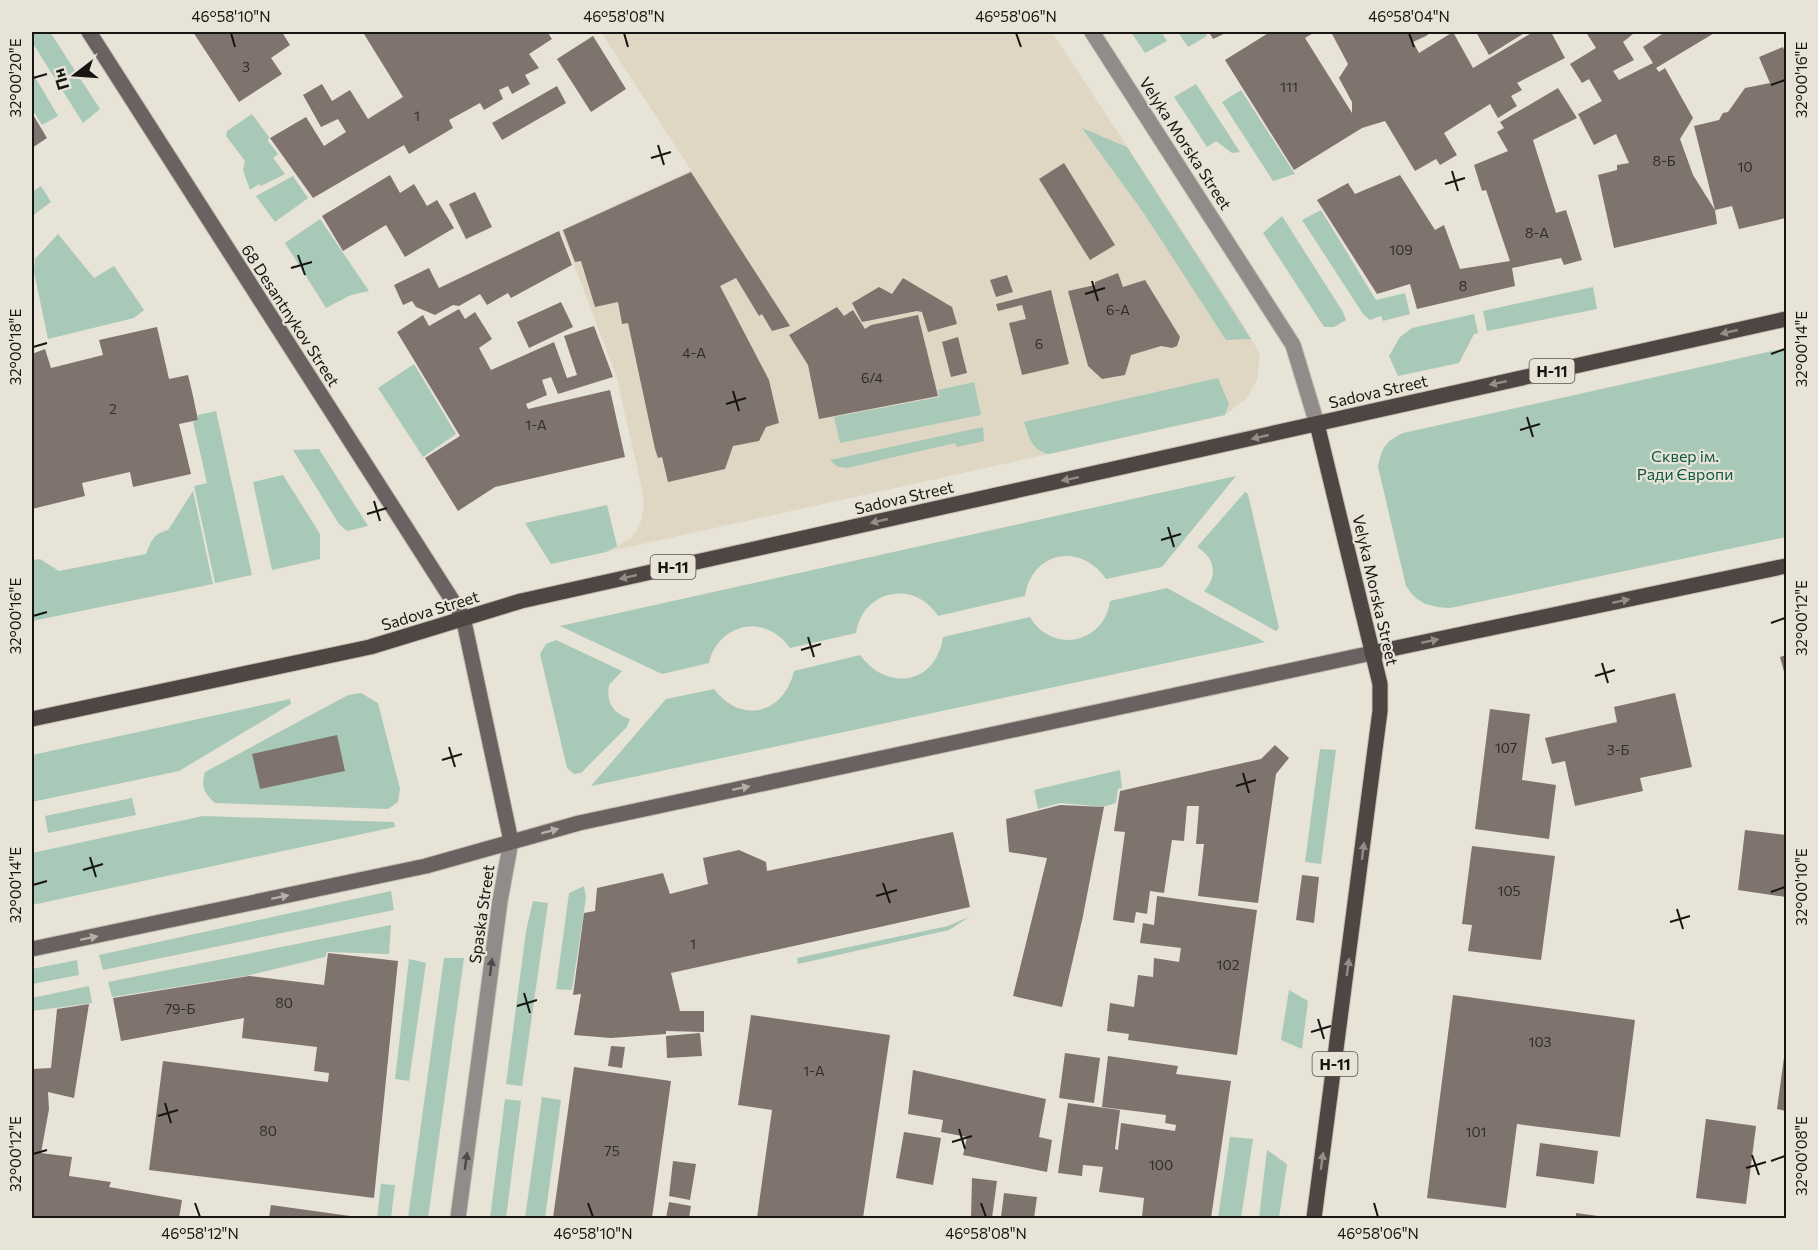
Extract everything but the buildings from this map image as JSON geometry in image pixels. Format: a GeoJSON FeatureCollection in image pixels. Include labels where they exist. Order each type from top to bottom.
{"type":"FeatureCollection","features":[{"type":"Feature","properties":{"kind":"main road","name":"68 Desantnykov Street"},"geometry":{"type":"LineString","coordinates":[[89,32],[463,617]]}},
{"type":"Feature","properties":{"kind":"main road","name":"Sadova Street"},"geometry":{"type":"LineString","coordinates":[[32,719],[370,647],[532,598],[1786,319]]}},
{"type":"Feature","properties":{"kind":"main road","name":"Velyka Morska Street"},"geometry":{"type":"LineString","coordinates":[[1314,1218],[1377,740],[1380,684],[1317,423]]}},
{"type":"Feature","properties":{"kind":"main road"},"geometry":{"type":"LineString","coordinates":[[32,949],[426,866],[579,823],[1786,566]]}},
{"type":"Feature","properties":{"kind":"main road","name":"Spaska Street"},"geometry":{"type":"LineString","coordinates":[[463,617],[511,842]]}},
{"type":"Feature","properties":{"kind":"street","name":"Velyka Morska Street"},"geometry":{"type":"LineString","coordinates":[[1092,32],[1293,345],[1317,423]]}},
{"type":"Feature","properties":{"kind":"street","name":"Spaska Street"},"geometry":{"type":"LineString","coordinates":[[458,1218],[500,900],[511,842]]}},
{"type":"Feature","properties":{"kind":"shaded area"},"geometry":{"type":"Polygon","coordinates":[[[601,32],[1052,32],[1235,311],[1260,354],[1257,380],[1246,399],[1225,415],[606,552],[631,538],[640,525],[644,506],[643,494],[617,378],[561,230],[691,170],[601,32]]]}},
{"type":"Feature","properties":{"kind":"green space"},"geometry":{"type":"Polygon","coordinates":[[[32,32],[50,32],[100,109],[83,123],[32,42],[32,32]]]}},
{"type":"Feature","properties":{"kind":"green space"},"geometry":{"type":"Polygon","coordinates":[[[1131,32],[1161,32],[1167,41],[1145,53],[1131,32]]]}},
{"type":"Feature","properties":{"kind":"green space"},"geometry":{"type":"Polygon","coordinates":[[[1178,32],[1204,32],[1207,36],[1188,47],[1178,32]]]}},
{"type":"Feature","properties":{"kind":"green space"},"geometry":{"type":"Polygon","coordinates":[[[32,72],[58,116],[42,125],[32,109],[32,72]]]}},
{"type":"Feature","properties":{"kind":"green space"},"geometry":{"type":"Polygon","coordinates":[[[1196,84],[1240,152],[1232,153],[1216,141],[1207,147],[1174,97],[1196,84]]]}},
{"type":"Feature","properties":{"kind":"green space"},"geometry":{"type":"Polygon","coordinates":[[[1241,90],[1295,174],[1273,181],[1222,102],[1241,90]]]}},
{"type":"Feature","properties":{"kind":"green space"},"geometry":{"type":"Polygon","coordinates":[[[252,114],[269,137],[268,141],[278,154],[273,158],[285,174],[250,190],[243,170],[245,161],[226,136],[227,131],[252,114]]]}},
{"type":"Feature","properties":{"kind":"green space"},"geometry":{"type":"Polygon","coordinates":[[[1082,128],[1127,147],[1251,339],[1226,340],[1143,212],[1082,128]]]}},
{"type":"Feature","properties":{"kind":"green space"},"geometry":{"type":"Polygon","coordinates":[[[293,176],[308,198],[275,222],[256,196],[293,176]]]}},
{"type":"Feature","properties":{"kind":"green space"},"geometry":{"type":"Polygon","coordinates":[[[41,186],[51,202],[32,216],[32,192],[41,186]]]}},
{"type":"Feature","properties":{"kind":"green space"},"geometry":{"type":"Polygon","coordinates":[[[1321,210],[1376,300],[1405,293],[1410,314],[1383,321],[1381,316],[1370,320],[1363,314],[1302,220],[1321,210]]]}},
{"type":"Feature","properties":{"kind":"green space"},"geometry":{"type":"Polygon","coordinates":[[[1282,216],[1343,312],[1346,320],[1334,327],[1324,327],[1263,233],[1282,216]]]}},
{"type":"Feature","properties":{"kind":"green space"},"geometry":{"type":"Polygon","coordinates":[[[320,219],[369,291],[351,295],[326,308],[285,243],[320,219]]]}},
{"type":"Feature","properties":{"kind":"green space"},"geometry":{"type":"Polygon","coordinates":[[[58,234],[94,278],[114,266],[144,310],[134,318],[48,339],[34,272],[35,259],[58,234]]]}},
{"type":"Feature","properties":{"kind":"green space"},"geometry":{"type":"Polygon","coordinates":[[[1593,287],[1597,309],[1487,331],[1483,311],[1593,287]]]}},
{"type":"Feature","properties":{"kind":"green space"},"geometry":{"type":"Polygon","coordinates":[[[1474,314],[1478,333],[1474,334],[1459,363],[1398,376],[1389,356],[1400,337],[1412,328],[1474,314]]]}},
{"type":"Feature","properties":{"kind":"green space","name":"Сквер ім. Ради Європи"},"geometry":{"type":"Polygon","coordinates":[[[1786,348],[1786,537],[1450,608],[1436,607],[1420,601],[1406,586],[1378,467],[1385,446],[1397,436],[1786,348]]]}},
{"type":"Feature","properties":{"kind":"green space"},"geometry":{"type":"Polygon","coordinates":[[[414,364],[456,434],[423,457],[378,388],[414,364]]]}},
{"type":"Feature","properties":{"kind":"green space"},"geometry":{"type":"Polygon","coordinates":[[[1218,378],[1229,404],[1225,415],[1049,454],[1034,446],[1024,422],[1218,378]]]}},
{"type":"Feature","properties":{"kind":"green space"},"geometry":{"type":"Polygon","coordinates":[[[974,382],[981,415],[840,443],[834,417],[939,397],[938,390],[974,382]]]}},
{"type":"Feature","properties":{"kind":"green space"},"geometry":{"type":"Polygon","coordinates":[[[216,411],[252,575],[215,583],[194,486],[207,483],[193,422],[198,420],[198,415],[216,411]]]}},
{"type":"Feature","properties":{"kind":"green space"},"geometry":{"type":"Polygon","coordinates":[[[983,427],[984,441],[957,447],[955,443],[847,468],[838,467],[830,460],[983,427]]]}},
{"type":"Feature","properties":{"kind":"green space"},"geometry":{"type":"Polygon","coordinates":[[[319,449],[368,526],[347,531],[339,524],[293,450],[319,449]]]}},
{"type":"Feature","properties":{"kind":"green space"},"geometry":{"type":"Polygon","coordinates":[[[283,475],[320,534],[320,559],[272,570],[253,482],[283,475]]]}},
{"type":"Feature","properties":{"kind":"green space"},"geometry":{"type":"Polygon","coordinates":[[[1236,476],[1162,567],[1106,579],[1096,567],[1084,560],[1071,556],[1059,557],[1047,561],[1037,569],[1029,581],[1025,596],[938,616],[928,604],[916,597],[891,594],[868,607],[856,633],[790,648],[780,637],[768,630],[744,627],[732,631],[722,639],[714,649],[709,663],[662,674],[560,626],[1236,476]]]}},
{"type":"Feature","properties":{"kind":"green space"},"geometry":{"type":"Polygon","coordinates":[[[193,491],[213,584],[32,621],[32,560],[40,559],[59,571],[146,554],[153,539],[168,530],[193,491]]]}},
{"type":"Feature","properties":{"kind":"green space"},"geometry":{"type":"Polygon","coordinates":[[[1245,492],[1248,494],[1279,628],[1276,631],[1204,591],[1213,573],[1211,561],[1197,547],[1245,492]]]}},
{"type":"Feature","properties":{"kind":"green space"},"geometry":{"type":"Polygon","coordinates":[[[607,505],[617,546],[606,552],[551,564],[525,523],[607,505]]]}},
{"type":"Feature","properties":{"kind":"green space"},"geometry":{"type":"Polygon","coordinates":[[[1167,588],[1265,642],[591,786],[666,699],[714,689],[736,707],[760,710],[781,697],[789,686],[794,671],[860,655],[871,667],[883,675],[909,678],[921,674],[931,665],[939,653],[943,637],[1030,617],[1040,629],[1051,636],[1064,640],[1076,639],[1088,635],[1098,627],[1106,615],[1110,601],[1167,588]]]}},
{"type":"Feature","properties":{"kind":"green space"},"geometry":{"type":"Polygon","coordinates":[[[556,640],[622,671],[609,685],[608,691],[615,711],[630,719],[627,727],[581,773],[574,774],[567,768],[540,654],[546,644],[556,640]]]}},
{"type":"Feature","properties":{"kind":"green space"},"geometry":{"type":"Polygon","coordinates":[[[361,693],[378,703],[400,789],[398,802],[388,809],[215,803],[208,796],[203,786],[205,772],[348,695],[361,693]]]}},
{"type":"Feature","properties":{"kind":"green space"},"geometry":{"type":"Polygon","coordinates":[[[290,699],[291,704],[179,771],[32,802],[32,755],[290,699]]]}},
{"type":"Feature","properties":{"kind":"green space"},"geometry":{"type":"Polygon","coordinates":[[[1320,749],[1336,750],[1321,864],[1305,862],[1320,749]]]}},
{"type":"Feature","properties":{"kind":"green space"},"geometry":{"type":"Polygon","coordinates":[[[1120,770],[1122,788],[1118,789],[1116,803],[1103,807],[1060,803],[1038,809],[1034,790],[1120,770]]]}},
{"type":"Feature","properties":{"kind":"green space"},"geometry":{"type":"Polygon","coordinates":[[[132,798],[136,815],[48,833],[45,816],[132,798]]]}},
{"type":"Feature","properties":{"kind":"green space"},"geometry":{"type":"Polygon","coordinates":[[[203,816],[394,822],[395,827],[32,905],[32,853],[203,816]]]}},
{"type":"Feature","properties":{"kind":"green space"},"geometry":{"type":"Polygon","coordinates":[[[584,886],[586,898],[572,990],[556,989],[569,893],[584,886]]]}},
{"type":"Feature","properties":{"kind":"green space"},"geometry":{"type":"Polygon","coordinates":[[[391,891],[394,910],[103,970],[99,955],[391,891]]]}},
{"type":"Feature","properties":{"kind":"green space"},"geometry":{"type":"Polygon","coordinates":[[[533,901],[548,903],[522,1086],[506,1084],[526,931],[533,901]]]}},
{"type":"Feature","properties":{"kind":"green space"},"geometry":{"type":"Polygon","coordinates":[[[971,916],[949,930],[798,964],[797,958],[948,926],[971,916]]]}},
{"type":"Feature","properties":{"kind":"green space"},"geometry":{"type":"Polygon","coordinates":[[[391,925],[389,954],[327,952],[325,957],[246,976],[112,997],[108,982],[391,925]]]}},
{"type":"Feature","properties":{"kind":"green space"},"geometry":{"type":"Polygon","coordinates":[[[444,958],[464,958],[428,1218],[408,1218],[444,958]]]}},
{"type":"Feature","properties":{"kind":"green space"},"geometry":{"type":"Polygon","coordinates":[[[409,959],[426,963],[409,1081],[395,1079],[409,959]]]}},
{"type":"Feature","properties":{"kind":"green space"},"geometry":{"type":"Polygon","coordinates":[[[77,960],[79,975],[32,984],[32,969],[77,960]]]}},
{"type":"Feature","properties":{"kind":"green space"},"geometry":{"type":"Polygon","coordinates":[[[89,986],[92,1003],[32,1011],[32,998],[89,986]]]}},
{"type":"Feature","properties":{"kind":"green space"},"geometry":{"type":"Polygon","coordinates":[[[1289,990],[1308,1001],[1302,1049],[1281,1040],[1289,990]]]}},
{"type":"Feature","properties":{"kind":"green space"},"geometry":{"type":"Polygon","coordinates":[[[542,1097],[561,1100],[545,1218],[525,1218],[542,1097]]]}},
{"type":"Feature","properties":{"kind":"green space"},"geometry":{"type":"Polygon","coordinates":[[[505,1099],[521,1101],[506,1218],[490,1218],[505,1099]]]}},
{"type":"Feature","properties":{"kind":"green space"},"geometry":{"type":"Polygon","coordinates":[[[1230,1137],[1253,1139],[1241,1218],[1218,1218],[1230,1137]]]}},
{"type":"Feature","properties":{"kind":"green space"},"geometry":{"type":"Polygon","coordinates":[[[1267,1150],[1287,1164],[1279,1218],[1259,1218],[1267,1150]]]}},
{"type":"Feature","properties":{"kind":"green space"},"geometry":{"type":"Polygon","coordinates":[[[381,1184],[395,1185],[391,1218],[377,1218],[381,1184]]]}}]}
